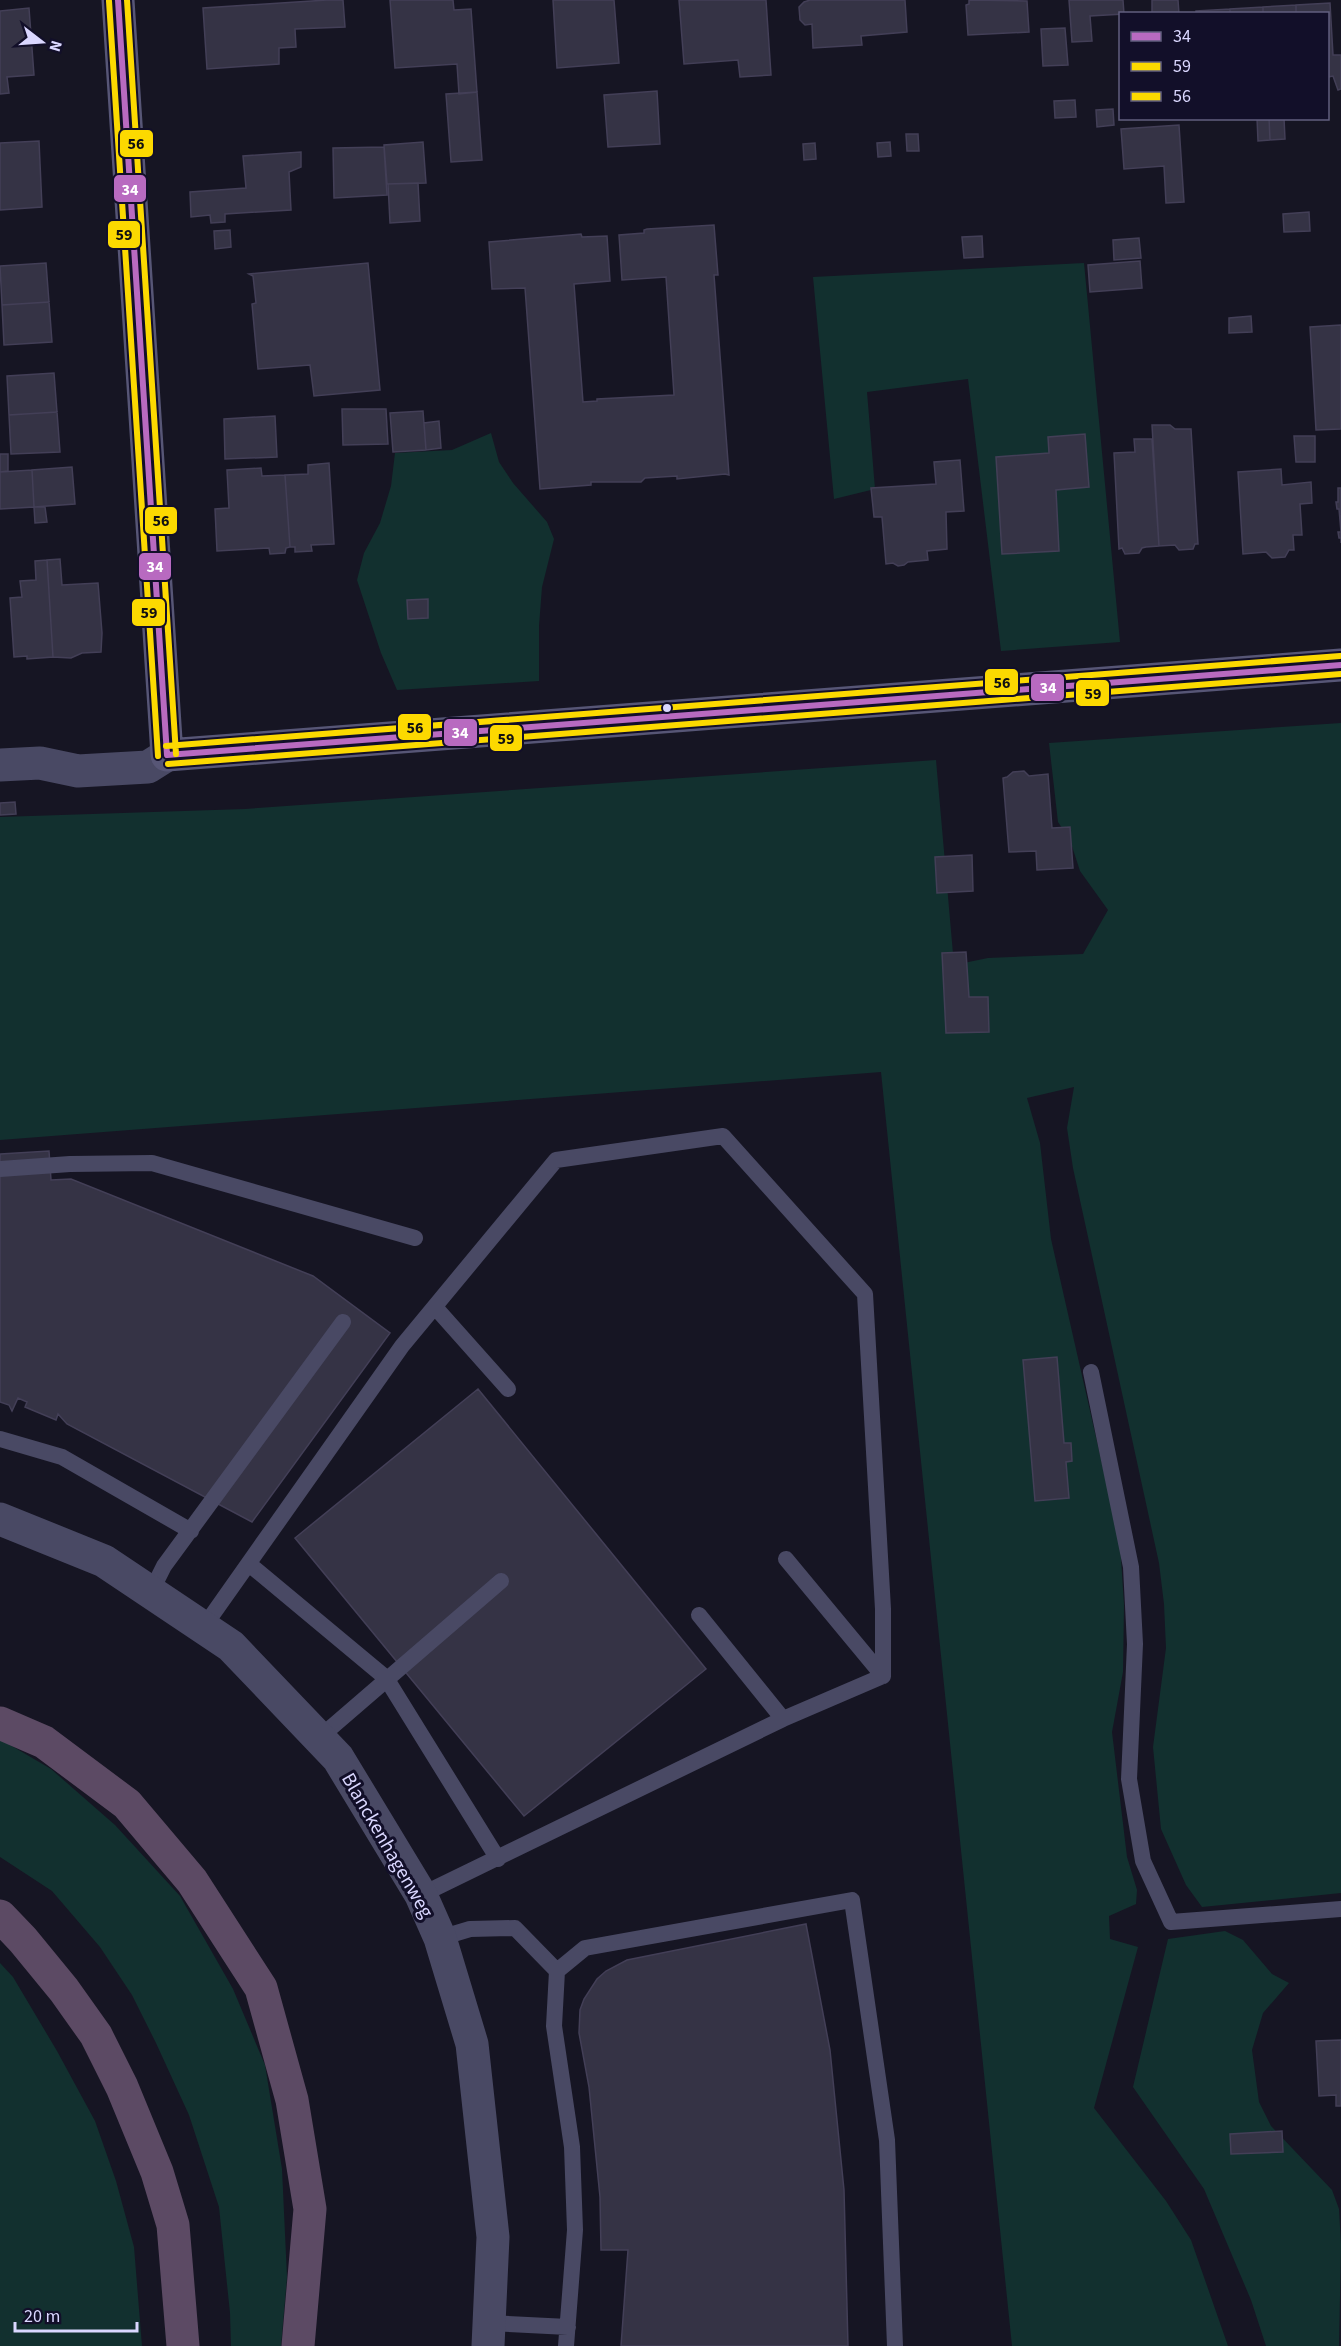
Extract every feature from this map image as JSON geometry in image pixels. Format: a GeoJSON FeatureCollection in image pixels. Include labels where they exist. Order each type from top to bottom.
{"type":"FeatureCollection","features":[{"type":"Feature","properties":{"kind":"highway"},"geometry":{"type":"LineString","coordinates":[[0,1723],[44,1742],[127,1804],[192,1881],[261,1988],[292,2100],[310,2209],[298,2346]]}},
{"type":"Feature","properties":{"kind":"highway"},"geometry":{"type":"LineString","coordinates":[[0,1916],[64,1990],[96,2036],[127,2098],[158,2172],[173,2225],[183,2346]]}},
{"type":"Feature","properties":{"kind":"street"},"geometry":{"type":"LineString","coordinates":[[118,0],[167,755]]}},
{"type":"Feature","properties":{"kind":"street"},"geometry":{"type":"LineString","coordinates":[[0,765],[40,763],[78,771],[148,767],[167,755],[1341,665]]}},
{"type":"Feature","properties":{"kind":"street","name":"Blanckenhagenweg"},"geometry":{"type":"LineString","coordinates":[[0,1519],[104,1561],[231,1646],[338,1758],[421,1895],[440,1938],[472,2044],[493,2236],[489,2334]]}},
{"type":"Feature","properties":{"kind":"lane"},"geometry":{"type":"LineString","coordinates":[[203,1628],[402,1346],[556,1160],[723,1137],[865,1294],[883,1610],[883,1676]]}},
{"type":"Feature","properties":{"kind":"lane"},"geometry":{"type":"LineString","coordinates":[[0,1169],[70,1164],[152,1163],[415,1238]]}},
{"type":"Feature","properties":{"kind":"lane"},"geometry":{"type":"LineString","coordinates":[[435,1307],[508,1389]]}},
{"type":"Feature","properties":{"kind":"lane"},"geometry":{"type":"LineString","coordinates":[[150,1592],[164,1566],[343,1322]]}},
{"type":"Feature","properties":{"kind":"lane"},"geometry":{"type":"LineString","coordinates":[[1091,1372],[1131,1567],[1135,1644],[1129,1779],[1143,1861],[1148,1872],[1172,1922],[1341,1909]]}},
{"type":"Feature","properties":{"kind":"lane"},"geometry":{"type":"LineString","coordinates":[[0,1439],[62,1457],[191,1531]]}},
{"type":"Feature","properties":{"kind":"lane"},"geometry":{"type":"LineString","coordinates":[[786,1559],[883,1676]]}},
{"type":"Feature","properties":{"kind":"lane"},"geometry":{"type":"LineString","coordinates":[[249,1564],[386,1678],[498,1859]]}},
{"type":"Feature","properties":{"kind":"lane"},"geometry":{"type":"LineString","coordinates":[[319,1738],[501,1581]]}},
{"type":"Feature","properties":{"kind":"lane"},"geometry":{"type":"LineString","coordinates":[[699,1615],[783,1719]]}},
{"type":"Feature","properties":{"kind":"lane"},"geometry":{"type":"LineString","coordinates":[[421,1895],[783,1719],[883,1676]]}},
{"type":"Feature","properties":{"kind":"lane"},"geometry":{"type":"LineString","coordinates":[[557,1971],[585,1948],[852,1900],[887,2140],[895,2346]]}},
{"type":"Feature","properties":{"kind":"lane"},"geometry":{"type":"LineString","coordinates":[[440,1938],[470,1929],[515,1928],[557,1971],[555,2026],[572,2147],[575,2230],[566,2346]]}},
{"type":"Feature","properties":{"kind":"lane"},"geometry":{"type":"LineString","coordinates":[[489,2334],[568,2327]]}},
{"type":"Feature","properties":{"kind":"green space"},"geometry":{"type":"Polygon","coordinates":[[[1084,263],[1120,642],[1001,651],[968,379],[867,392],[875,489],[834,499],[813,277],[1084,263]]]}},
{"type":"Feature","properties":{"kind":"green space"},"geometry":{"type":"Polygon","coordinates":[[[491,433],[499,462],[513,483],[547,522],[554,539],[542,587],[539,681],[397,690],[381,653],[357,580],[364,553],[380,523],[391,486],[395,453],[452,450],[491,433]]]}},
{"type":"Feature","properties":{"kind":"green space"},"geometry":{"type":"Polygon","coordinates":[[[1341,723],[1341,1893],[1202,1907],[1186,1885],[1161,1829],[1153,1747],[1166,1648],[1164,1604],[1159,1563],[1073,1168],[1067,1128],[1074,1087],[1027,1098],[1040,1143],[1051,1239],[1120,1543],[1124,1605],[1123,1672],[1112,1732],[1127,1857],[1137,1890],[1136,1904],[1109,1916],[1110,1939],[1138,1947],[1094,2108],[1166,2201],[1191,2240],[1228,2346],[1012,2346],[881,1072],[0,1140],[0,817],[245,809],[936,760],[954,965],[988,958],[1083,954],[1108,910],[1080,871],[1070,840],[1058,822],[1049,743],[1341,723]]]}},
{"type":"Feature","properties":{"kind":"green space"},"geometry":{"type":"Polygon","coordinates":[[[0,1739],[51,1769],[115,1825],[180,1896],[233,1989],[265,2065],[282,2169],[287,2277],[281,2346],[231,2346],[230,2313],[219,2207],[189,2115],[132,1995],[100,1947],[52,1891],[0,1857],[0,1739]]]}},
{"type":"Feature","properties":{"kind":"green space"},"geometry":{"type":"Polygon","coordinates":[[[1225,1931],[1243,1940],[1272,1974],[1289,1983],[1263,2013],[1252,2050],[1259,2102],[1271,2126],[1332,2190],[1339,2209],[1341,2245],[1339,2346],[1266,2346],[1251,2300],[1204,2189],[1133,2087],[1168,1939],[1225,1931]]]}},
{"type":"Feature","properties":{"kind":"green space"},"geometry":{"type":"Polygon","coordinates":[[[0,1963],[13,1977],[95,2121],[116,2181],[134,2247],[142,2346],[0,2346],[0,1963]]]}},
{"type":"Feature","properties":{"kind":"building"},"geometry":{"type":"Polygon","coordinates":[[[343,0],[345,27],[295,29],[296,47],[279,48],[279,64],[207,69],[203,8],[343,0]]]}},
{"type":"Feature","properties":{"kind":"building"},"geometry":{"type":"Polygon","coordinates":[[[390,0],[453,0],[454,10],[471,9],[477,92],[459,94],[457,64],[395,68],[390,0]]]}},
{"type":"Feature","properties":{"kind":"building"},"geometry":{"type":"Polygon","coordinates":[[[553,0],[614,0],[619,63],[557,68],[553,0]]]}},
{"type":"Feature","properties":{"kind":"building"},"geometry":{"type":"Polygon","coordinates":[[[679,0],[766,0],[771,75],[740,77],[738,60],[684,64],[679,0]]]}},
{"type":"Feature","properties":{"kind":"building"},"geometry":{"type":"Polygon","coordinates":[[[810,0],[905,0],[907,32],[861,36],[862,45],[813,48],[812,24],[805,25],[800,20],[799,7],[810,0]]]}},
{"type":"Feature","properties":{"kind":"building"},"geometry":{"type":"Polygon","coordinates":[[[969,0],[1027,1],[1029,32],[968,35],[966,5],[969,4],[969,0]]]}},
{"type":"Feature","properties":{"kind":"building"},"geometry":{"type":"Polygon","coordinates":[[[1069,0],[1123,0],[1124,12],[1090,16],[1092,41],[1072,42],[1069,0]]]}},
{"type":"Feature","properties":{"kind":"building"},"geometry":{"type":"Polygon","coordinates":[[[1152,0],[1178,0],[1179,12],[1152,12],[1152,0]]]}},
{"type":"Feature","properties":{"kind":"building"},"geometry":{"type":"Polygon","coordinates":[[[1330,3],[1333,55],[1341,55],[1341,89],[1338,90],[1333,76],[1329,77],[1329,12],[1296,12],[1296,5],[1330,3]]]}},
{"type":"Feature","properties":{"kind":"building"},"geometry":{"type":"Polygon","coordinates":[[[1296,5],[1296,12],[1263,12],[1263,7],[1296,5]]]}},
{"type":"Feature","properties":{"kind":"building"},"geometry":{"type":"Polygon","coordinates":[[[1263,7],[1263,12],[1230,12],[1230,9],[1263,7]]]}},
{"type":"Feature","properties":{"kind":"building"},"geometry":{"type":"Polygon","coordinates":[[[29,8],[34,75],[7,77],[9,93],[0,94],[0,11],[29,8]]]}},
{"type":"Feature","properties":{"kind":"building"},"geometry":{"type":"Polygon","coordinates":[[[1230,9],[1230,12],[1196,11],[1230,9]]]}},
{"type":"Feature","properties":{"kind":"building"},"geometry":{"type":"Polygon","coordinates":[[[1065,28],[1068,65],[1043,66],[1041,29],[1065,28]]]}},
{"type":"Feature","properties":{"kind":"building"},"geometry":{"type":"Polygon","coordinates":[[[657,91],[660,144],[608,147],[604,95],[657,91]]]}},
{"type":"Feature","properties":{"kind":"building"},"geometry":{"type":"Polygon","coordinates":[[[477,92],[482,160],[451,162],[446,94],[477,92]]]}},
{"type":"Feature","properties":{"kind":"building"},"geometry":{"type":"Polygon","coordinates":[[[1075,100],[1076,117],[1055,118],[1054,101],[1075,100]]]}},
{"type":"Feature","properties":{"kind":"building"},"geometry":{"type":"Polygon","coordinates":[[[1113,109],[1114,125],[1097,127],[1096,110],[1113,109]]]}},
{"type":"Feature","properties":{"kind":"building"},"geometry":{"type":"Polygon","coordinates":[[[1257,120],[1269,120],[1270,140],[1258,141],[1257,120]]]}},
{"type":"Feature","properties":{"kind":"building"},"geometry":{"type":"Polygon","coordinates":[[[1269,120],[1284,120],[1285,139],[1270,140],[1269,120]]]}},
{"type":"Feature","properties":{"kind":"building"},"geometry":{"type":"Polygon","coordinates":[[[1179,125],[1184,202],[1166,203],[1164,166],[1124,169],[1121,129],[1179,125]]]}},
{"type":"Feature","properties":{"kind":"building"},"geometry":{"type":"Polygon","coordinates":[[[906,134],[918,134],[919,151],[907,151],[906,134]]]}},
{"type":"Feature","properties":{"kind":"building"},"geometry":{"type":"Polygon","coordinates":[[[39,141],[42,207],[0,210],[0,143],[39,141]]]}},
{"type":"Feature","properties":{"kind":"building"},"geometry":{"type":"Polygon","coordinates":[[[423,142],[426,183],[387,184],[384,145],[423,142]]]}},
{"type":"Feature","properties":{"kind":"building"},"geometry":{"type":"Polygon","coordinates":[[[890,142],[891,156],[878,157],[877,143],[890,142]]]}},
{"type":"Feature","properties":{"kind":"building"},"geometry":{"type":"Polygon","coordinates":[[[815,143],[816,159],[804,160],[803,144],[815,143]]]}},
{"type":"Feature","properties":{"kind":"building"},"geometry":{"type":"Polygon","coordinates":[[[384,147],[387,195],[334,198],[333,148],[384,147]]]}},
{"type":"Feature","properties":{"kind":"building"},"geometry":{"type":"Polygon","coordinates":[[[301,152],[301,167],[289,172],[291,210],[225,214],[225,222],[211,223],[210,215],[191,217],[190,192],[246,188],[243,156],[301,152]]]}},
{"type":"Feature","properties":{"kind":"building"},"geometry":{"type":"Polygon","coordinates":[[[418,183],[420,221],[390,223],[388,184],[418,183]]]}},
{"type":"Feature","properties":{"kind":"building"},"geometry":{"type":"Polygon","coordinates":[[[1309,212],[1310,231],[1284,232],[1283,214],[1309,212]]]}},
{"type":"Feature","properties":{"kind":"building"},"geometry":{"type":"Polygon","coordinates":[[[714,225],[718,275],[714,275],[729,475],[677,479],[677,476],[645,478],[641,482],[591,482],[591,485],[540,489],[525,288],[492,289],[489,242],[581,234],[582,237],[607,236],[610,281],[574,284],[583,402],[597,401],[597,399],[674,395],[666,277],[622,280],[619,235],[644,233],[647,229],[714,225]]]}},
{"type":"Feature","properties":{"kind":"building"},"geometry":{"type":"Polygon","coordinates":[[[230,230],[231,247],[215,249],[214,231],[230,230]]]}},
{"type":"Feature","properties":{"kind":"building"},"geometry":{"type":"Polygon","coordinates":[[[982,236],[983,257],[964,258],[962,237],[982,236]]]}},
{"type":"Feature","properties":{"kind":"building"},"geometry":{"type":"Polygon","coordinates":[[[1139,238],[1141,258],[1114,260],[1113,240],[1139,238]]]}},
{"type":"Feature","properties":{"kind":"building"},"geometry":{"type":"Polygon","coordinates":[[[1140,261],[1142,288],[1090,292],[1088,265],[1140,261]]]}},
{"type":"Feature","properties":{"kind":"building"},"geometry":{"type":"Polygon","coordinates":[[[46,263],[49,302],[2,305],[0,266],[46,263]]]}},
{"type":"Feature","properties":{"kind":"building"},"geometry":{"type":"Polygon","coordinates":[[[368,263],[380,390],[314,396],[310,365],[258,369],[252,304],[256,303],[253,276],[249,274],[368,263]]]}},
{"type":"Feature","properties":{"kind":"building"},"geometry":{"type":"Polygon","coordinates":[[[49,302],[52,342],[4,345],[2,305],[49,302]]]}},
{"type":"Feature","properties":{"kind":"building"},"geometry":{"type":"Polygon","coordinates":[[[1251,316],[1252,332],[1229,333],[1229,318],[1251,316]]]}},
{"type":"Feature","properties":{"kind":"building"},"geometry":{"type":"Polygon","coordinates":[[[1341,325],[1341,429],[1316,430],[1310,327],[1341,325]]]}},
{"type":"Feature","properties":{"kind":"building"},"geometry":{"type":"Polygon","coordinates":[[[54,373],[57,412],[9,415],[7,376],[54,373]]]}},
{"type":"Feature","properties":{"kind":"building"},"geometry":{"type":"Polygon","coordinates":[[[342,409],[386,409],[388,444],[343,445],[342,409]]]}},
{"type":"Feature","properties":{"kind":"building"},"geometry":{"type":"Polygon","coordinates":[[[423,411],[426,450],[393,452],[390,413],[423,411]]]}},
{"type":"Feature","properties":{"kind":"building"},"geometry":{"type":"Polygon","coordinates":[[[57,412],[60,452],[11,454],[9,415],[57,412]]]}},
{"type":"Feature","properties":{"kind":"building"},"geometry":{"type":"Polygon","coordinates":[[[275,416],[277,457],[225,459],[224,419],[275,416]]]}},
{"type":"Feature","properties":{"kind":"building"},"geometry":{"type":"Polygon","coordinates":[[[439,421],[441,448],[426,450],[424,423],[439,421]]]}},
{"type":"Feature","properties":{"kind":"building"},"geometry":{"type":"Polygon","coordinates":[[[1152,425],[1170,425],[1175,429],[1191,429],[1198,544],[1195,544],[1193,549],[1179,550],[1175,545],[1159,546],[1152,425]]]}},
{"type":"Feature","properties":{"kind":"building"},"geometry":{"type":"Polygon","coordinates":[[[1085,434],[1089,487],[1056,490],[1059,551],[1002,554],[996,457],[1049,453],[1048,437],[1085,434]]]}},
{"type":"Feature","properties":{"kind":"building"},"geometry":{"type":"Polygon","coordinates":[[[1294,436],[1315,436],[1315,462],[1296,462],[1294,436]]]}},
{"type":"Feature","properties":{"kind":"building"},"geometry":{"type":"Polygon","coordinates":[[[1134,439],[1152,439],[1159,546],[1142,548],[1139,553],[1125,554],[1122,548],[1119,549],[1114,453],[1135,452],[1134,439]]]}},
{"type":"Feature","properties":{"kind":"building"},"geometry":{"type":"Polygon","coordinates":[[[0,454],[8,454],[8,471],[0,472],[0,454]]]}},
{"type":"Feature","properties":{"kind":"building"},"geometry":{"type":"Polygon","coordinates":[[[960,460],[964,511],[946,512],[947,549],[927,551],[928,560],[908,562],[898,566],[893,563],[886,564],[882,517],[874,517],[871,488],[936,484],[934,462],[960,460]]]}},
{"type":"Feature","properties":{"kind":"building"},"geometry":{"type":"Polygon","coordinates":[[[329,463],[334,544],[311,545],[312,551],[295,552],[295,547],[290,547],[285,475],[308,474],[308,465],[329,463]]]}},
{"type":"Feature","properties":{"kind":"building"},"geometry":{"type":"Polygon","coordinates":[[[72,467],[75,504],[34,507],[32,470],[72,467]]]}},
{"type":"Feature","properties":{"kind":"building"},"geometry":{"type":"Polygon","coordinates":[[[261,468],[262,476],[285,475],[290,547],[286,548],[285,553],[270,554],[269,548],[217,551],[215,509],[229,508],[227,470],[261,468]]]}},
{"type":"Feature","properties":{"kind":"building"},"geometry":{"type":"Polygon","coordinates":[[[1281,469],[1282,485],[1311,482],[1312,503],[1300,504],[1302,535],[1293,535],[1294,550],[1289,550],[1285,557],[1272,558],[1266,552],[1243,554],[1238,472],[1281,469]]]}},
{"type":"Feature","properties":{"kind":"building"},"geometry":{"type":"Polygon","coordinates":[[[32,470],[34,507],[0,509],[0,472],[32,470]]]}},
{"type":"Feature","properties":{"kind":"building"},"geometry":{"type":"Polygon","coordinates":[[[1338,488],[1341,488],[1341,532],[1339,509],[1337,509],[1336,502],[1338,502],[1338,488]]]}},
{"type":"Feature","properties":{"kind":"building"},"geometry":{"type":"Polygon","coordinates":[[[34,507],[45,507],[47,522],[35,523],[34,507]]]}},
{"type":"Feature","properties":{"kind":"building"},"geometry":{"type":"Polygon","coordinates":[[[60,559],[62,585],[98,583],[102,633],[101,652],[82,653],[71,658],[53,657],[47,560],[60,559]]]}},
{"type":"Feature","properties":{"kind":"building"},"geometry":{"type":"Polygon","coordinates":[[[47,560],[53,657],[27,659],[27,656],[14,657],[10,598],[22,597],[20,581],[36,580],[35,561],[47,560]]]}},
{"type":"Feature","properties":{"kind":"building"},"geometry":{"type":"Polygon","coordinates":[[[428,599],[428,618],[408,619],[407,600],[428,599]]]}},
{"type":"Feature","properties":{"kind":"building"},"geometry":{"type":"Polygon","coordinates":[[[1024,771],[1029,776],[1048,774],[1052,828],[1070,827],[1073,868],[1037,870],[1036,851],[1009,852],[1003,778],[1013,772],[1024,771]]]}},
{"type":"Feature","properties":{"kind":"building"},"geometry":{"type":"Polygon","coordinates":[[[15,802],[16,814],[0,815],[0,803],[15,802]]]}},
{"type":"Feature","properties":{"kind":"building"},"geometry":{"type":"Polygon","coordinates":[[[972,855],[973,891],[937,893],[935,857],[972,855]]]}},
{"type":"Feature","properties":{"kind":"building"},"geometry":{"type":"Polygon","coordinates":[[[966,952],[969,997],[988,997],[989,1032],[946,1033],[942,953],[966,952]]]}},
{"type":"Feature","properties":{"kind":"building"},"geometry":{"type":"Polygon","coordinates":[[[49,1151],[51,1180],[71,1179],[313,1276],[390,1333],[252,1522],[67,1424],[58,1414],[56,1420],[25,1407],[27,1402],[18,1398],[12,1411],[9,1405],[0,1402],[0,1154],[49,1151]]]}},
{"type":"Feature","properties":{"kind":"building"},"geometry":{"type":"Polygon","coordinates":[[[1057,1357],[1064,1443],[1071,1443],[1072,1461],[1066,1462],[1069,1498],[1035,1501],[1023,1360],[1057,1357]]]}},
{"type":"Feature","properties":{"kind":"building"},"geometry":{"type":"Polygon","coordinates":[[[478,1389],[706,1669],[524,1816],[295,1538],[478,1389]]]}},
{"type":"Feature","properties":{"kind":"building"},"geometry":{"type":"Polygon","coordinates":[[[806,1924],[830,2050],[844,2190],[848,2346],[621,2346],[628,2250],[601,2250],[600,2197],[589,2087],[579,2033],[580,2010],[584,1999],[597,1979],[606,1971],[627,1960],[806,1924]]]}},
{"type":"Feature","properties":{"kind":"building"},"geometry":{"type":"Polygon","coordinates":[[[1341,2040],[1341,2106],[1336,2106],[1336,2095],[1319,2096],[1316,2041],[1341,2040]]]}},
{"type":"Feature","properties":{"kind":"building"},"geometry":{"type":"Polygon","coordinates":[[[1282,2131],[1283,2152],[1231,2154],[1230,2134],[1282,2131]]]}},
{"type":"Feature","properties":{"kind":"transit line","name":"34"},"geometry":{"type":"LineString","coordinates":[[118,0],[167,755]]}},
{"type":"Feature","properties":{"kind":"transit line","name":"56"},"geometry":{"type":"LineString","coordinates":[[127,0],[176,754]]}},
{"type":"Feature","properties":{"kind":"transit line","name":"59"},"geometry":{"type":"LineString","coordinates":[[109,1],[158,756]]}},
{"type":"Feature","properties":{"kind":"transit line","name":"56"},"geometry":{"type":"LineString","coordinates":[[166,746],[1340,656]]}},
{"type":"Feature","properties":{"kind":"transit line","name":"34"},"geometry":{"type":"LineString","coordinates":[[167,755],[1341,665]]}},
{"type":"Feature","properties":{"kind":"transit line","name":"59"},"geometry":{"type":"LineString","coordinates":[[168,764],[1341,674]]}}]}
